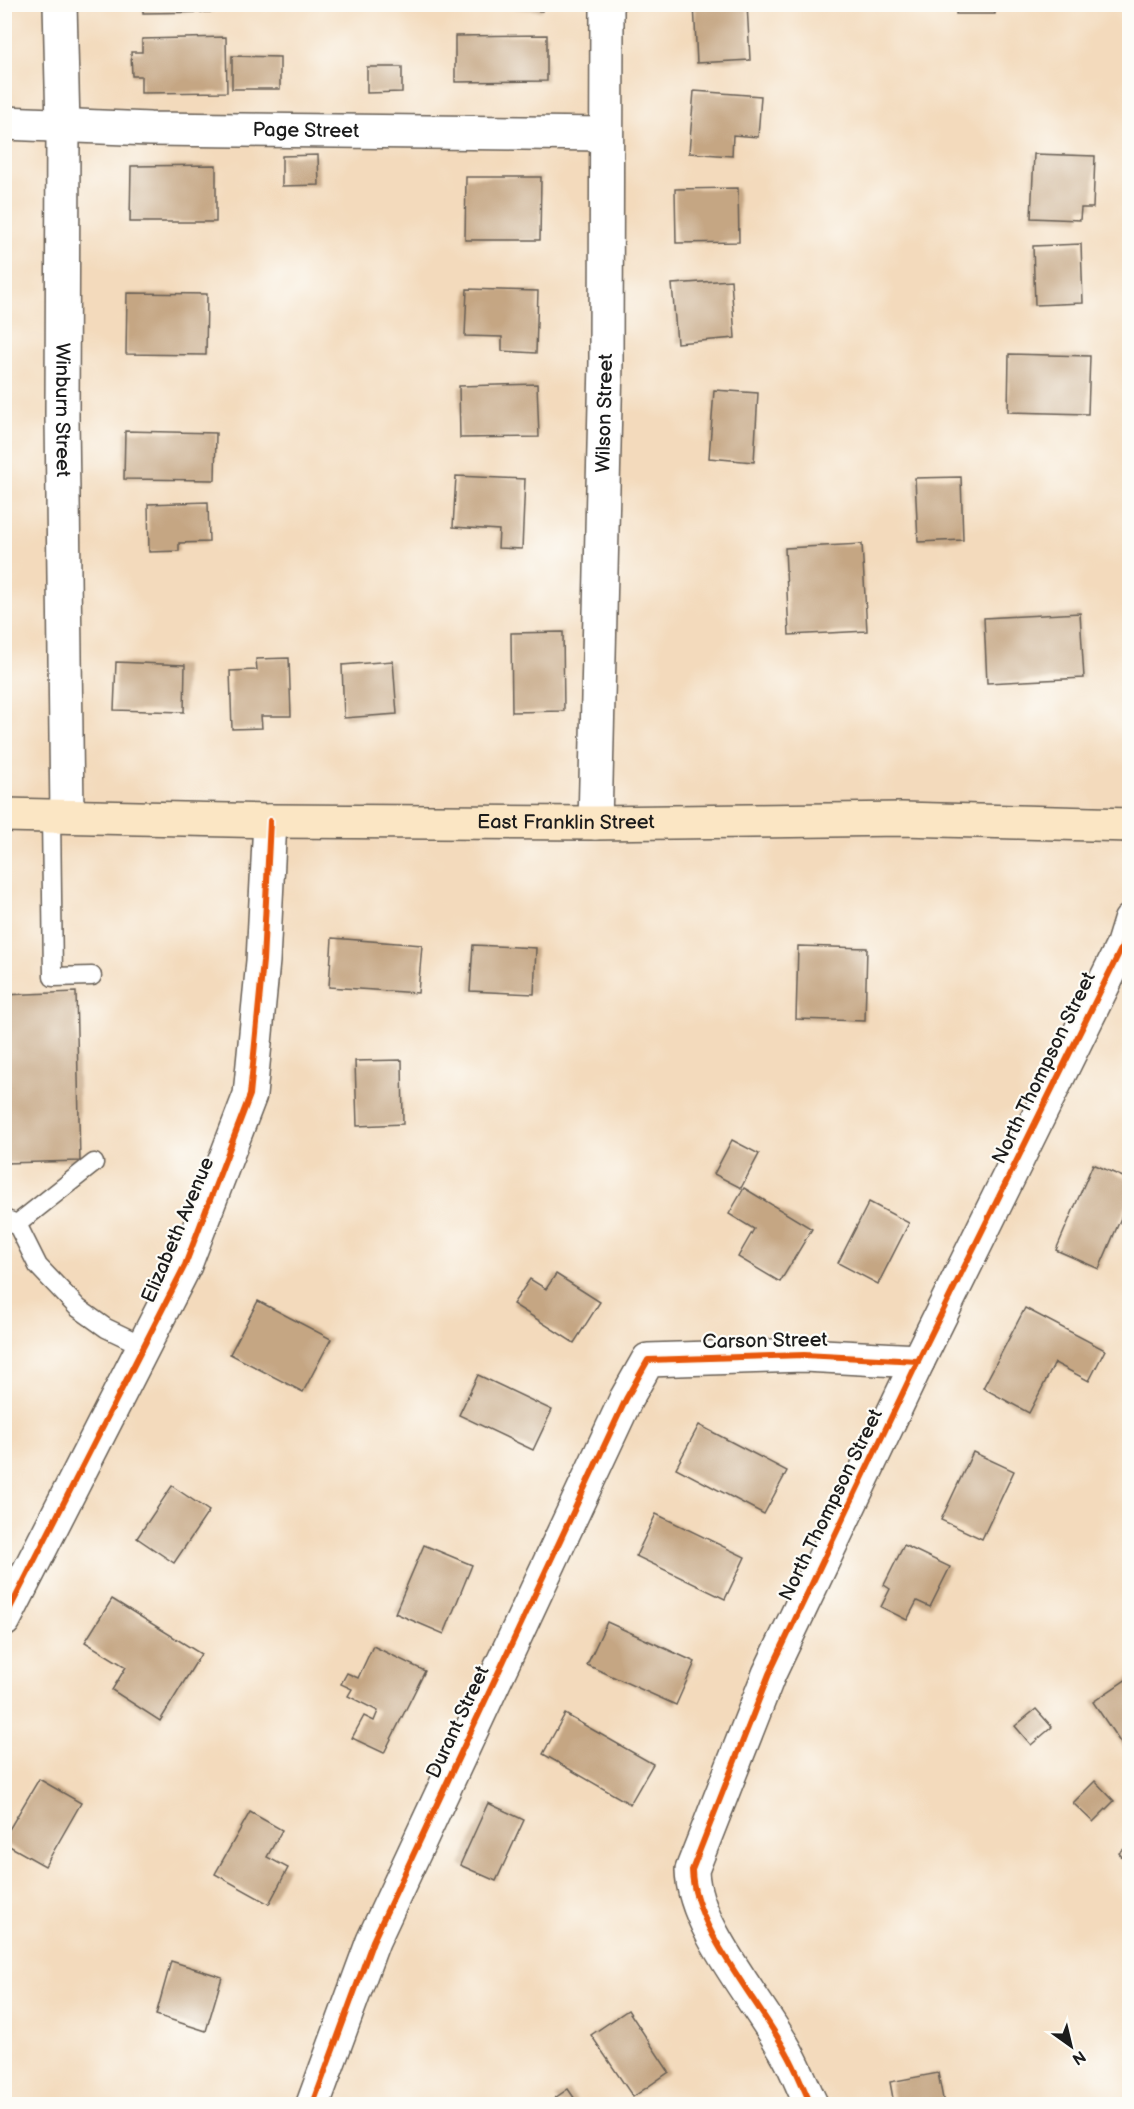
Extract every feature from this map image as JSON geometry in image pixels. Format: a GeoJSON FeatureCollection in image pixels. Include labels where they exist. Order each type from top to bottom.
{"type":"FeatureCollection","features":[{"type":"Feature","properties":{"kind":"main road","name":"East Franklin Street"},"geometry":{"type":"LineString","coordinates":[[4,815],[270,821],[595,823],[902,819],[1130,825]]}},
{"type":"Feature","properties":{"kind":"street","name":"Winburn Street"},"geometry":{"type":"LineString","coordinates":[[59,815],[63,126],[60,4]]}},
{"type":"Feature","properties":{"kind":"street","name":"Wilson Street"},"geometry":{"type":"LineString","coordinates":[[595,823],[606,374],[607,4]]}},
{"type":"Feature","properties":{"kind":"street","name":"Page Street"},"geometry":{"type":"LineString","coordinates":[[4,123],[63,126],[606,134]]}},
{"type":"Feature","properties":{"kind":"street","name":"Elizabeth Avenue"},"geometry":{"type":"LineString","coordinates":[[4,1620],[15,1581],[144,1346],[185,1265],[250,1095],[263,961],[270,821]]}},
{"type":"Feature","properties":{"kind":"street","name":"North Thompson Street"},"geometry":{"type":"LineString","coordinates":[[811,2104],[788,2054],[706,1924],[692,1885],[692,1870],[769,1674],[918,1361],[1122,947],[1130,921]]}},
{"type":"Feature","properties":{"kind":"street","name":"Carson Street"},"geometry":{"type":"LineString","coordinates":[[648,1360],[804,1355],[918,1361]]}},
{"type":"Feature","properties":{"kind":"street","name":"Durant Street"},"geometry":{"type":"LineString","coordinates":[[313,2104],[373,1941],[626,1399],[648,1360]]}},
{"type":"Feature","properties":{"kind":"lane"},"geometry":{"type":"LineString","coordinates":[[59,815],[53,977],[92,976]]}},
{"type":"Feature","properties":{"kind":"lane"},"geometry":{"type":"LineString","coordinates":[[94,1163],[11,1221],[38,1266],[78,1308],[106,1328],[144,1346]]}},
{"type":"Feature","properties":{"kind":"building"},"geometry":{"type":"Polygon","coordinates":[[[143,4],[213,4],[213,12],[143,13],[143,4]]]}},
{"type":"Feature","properties":{"kind":"building"},"geometry":{"type":"Polygon","coordinates":[[[481,4],[543,4],[542,11],[481,6],[481,4]]]}},
{"type":"Feature","properties":{"kind":"building"},"geometry":{"type":"Polygon","coordinates":[[[694,4],[747,4],[750,60],[697,63],[694,4]]]}},
{"type":"Feature","properties":{"kind":"building"},"geometry":{"type":"Polygon","coordinates":[[[957,4],[995,4],[995,14],[956,14],[957,4]]]}},
{"type":"Feature","properties":{"kind":"building"},"geometry":{"type":"Polygon","coordinates":[[[547,35],[547,81],[455,82],[455,36],[547,35]]]}},
{"type":"Feature","properties":{"kind":"building"},"geometry":{"type":"Polygon","coordinates":[[[226,37],[227,92],[141,93],[141,76],[132,76],[131,52],[142,52],[142,39],[226,37]]]}},
{"type":"Feature","properties":{"kind":"building"},"geometry":{"type":"Polygon","coordinates":[[[232,56],[280,57],[280,89],[232,89],[232,56]]]}},
{"type":"Feature","properties":{"kind":"building"},"geometry":{"type":"Polygon","coordinates":[[[367,67],[402,67],[402,92],[367,93],[367,67]]]}},
{"type":"Feature","properties":{"kind":"building"},"geometry":{"type":"Polygon","coordinates":[[[694,91],[761,96],[758,137],[733,135],[732,156],[689,153],[694,91]]]}},
{"type":"Feature","properties":{"kind":"building"},"geometry":{"type":"Polygon","coordinates":[[[1034,154],[1095,156],[1093,208],[1081,208],[1080,220],[1031,218],[1034,154]]]}},
{"type":"Feature","properties":{"kind":"building"},"geometry":{"type":"Polygon","coordinates":[[[318,155],[319,185],[282,186],[282,156],[318,155]]]}},
{"type":"Feature","properties":{"kind":"building"},"geometry":{"type":"Polygon","coordinates":[[[216,165],[216,222],[130,222],[131,166],[216,165]]]}},
{"type":"Feature","properties":{"kind":"building"},"geometry":{"type":"Polygon","coordinates":[[[466,177],[541,177],[540,240],[465,240],[466,177]]]}},
{"type":"Feature","properties":{"kind":"building"},"geometry":{"type":"Polygon","coordinates":[[[738,188],[739,242],[676,243],[675,189],[738,188]]]}},
{"type":"Feature","properties":{"kind":"building"},"geometry":{"type":"Polygon","coordinates":[[[1081,244],[1083,303],[1035,305],[1033,246],[1081,244]]]}},
{"type":"Feature","properties":{"kind":"building"},"geometry":{"type":"Polygon","coordinates":[[[731,280],[735,338],[677,343],[672,284],[731,280]]]}},
{"type":"Feature","properties":{"kind":"building"},"geometry":{"type":"Polygon","coordinates":[[[467,289],[538,291],[536,353],[502,351],[502,337],[465,336],[467,289]]]}},
{"type":"Feature","properties":{"kind":"building"},"geometry":{"type":"Polygon","coordinates":[[[127,293],[207,294],[206,355],[126,354],[127,293]]]}},
{"type":"Feature","properties":{"kind":"building"},"geometry":{"type":"Polygon","coordinates":[[[1009,354],[1090,356],[1088,414],[1008,412],[1009,354]]]}},
{"type":"Feature","properties":{"kind":"building"},"geometry":{"type":"Polygon","coordinates":[[[537,384],[539,437],[460,438],[459,386],[537,384]]]}},
{"type":"Feature","properties":{"kind":"building"},"geometry":{"type":"Polygon","coordinates":[[[714,390],[758,393],[754,462],[709,458],[714,390]]]}},
{"type":"Feature","properties":{"kind":"building"},"geometry":{"type":"Polygon","coordinates":[[[125,431],[216,433],[215,480],[124,479],[125,431]]]}},
{"type":"Feature","properties":{"kind":"building"},"geometry":{"type":"Polygon","coordinates":[[[456,476],[525,479],[522,549],[498,548],[499,530],[453,527],[456,476]]]}},
{"type":"Feature","properties":{"kind":"building"},"geometry":{"type":"Polygon","coordinates":[[[961,477],[963,540],[918,542],[915,478],[961,477]]]}},
{"type":"Feature","properties":{"kind":"building"},"geometry":{"type":"Polygon","coordinates":[[[208,502],[209,542],[179,543],[179,551],[149,552],[148,504],[208,502]]]}},
{"type":"Feature","properties":{"kind":"building"},"geometry":{"type":"Polygon","coordinates":[[[862,544],[867,631],[789,635],[785,548],[862,544]]]}},
{"type":"Feature","properties":{"kind":"building"},"geometry":{"type":"Polygon","coordinates":[[[1080,613],[1084,678],[987,683],[984,618],[1080,613]]]}},
{"type":"Feature","properties":{"kind":"building"},"geometry":{"type":"Polygon","coordinates":[[[563,632],[564,711],[512,712],[511,633],[563,632]]]}},
{"type":"Feature","properties":{"kind":"building"},"geometry":{"type":"Polygon","coordinates":[[[289,658],[291,716],[261,716],[262,728],[232,729],[230,671],[257,670],[256,659],[289,658]]]}},
{"type":"Feature","properties":{"kind":"building"},"geometry":{"type":"Polygon","coordinates":[[[393,661],[397,714],[344,718],[342,665],[393,661]]]}},
{"type":"Feature","properties":{"kind":"building"},"geometry":{"type":"Polygon","coordinates":[[[116,662],[185,665],[184,712],[114,710],[116,662]]]}},
{"type":"Feature","properties":{"kind":"building"},"geometry":{"type":"Polygon","coordinates":[[[332,938],[422,945],[418,993],[329,987],[332,938]]]}},
{"type":"Feature","properties":{"kind":"building"},"geometry":{"type":"Polygon","coordinates":[[[473,945],[536,948],[534,994],[470,991],[473,945]]]}},
{"type":"Feature","properties":{"kind":"building"},"geometry":{"type":"Polygon","coordinates":[[[798,946],[867,948],[865,1021],[796,1019],[798,946]]]}},
{"type":"Feature","properties":{"kind":"building"},"geometry":{"type":"Polygon","coordinates":[[[76,992],[80,1161],[4,1163],[4,995],[76,992]]]}},
{"type":"Feature","properties":{"kind":"building"},"geometry":{"type":"Polygon","coordinates":[[[402,1060],[403,1124],[357,1126],[355,1061],[402,1060]]]}},
{"type":"Feature","properties":{"kind":"building"},"geometry":{"type":"Polygon","coordinates":[[[732,1140],[759,1154],[741,1188],[714,1174],[732,1140]]]}},
{"type":"Feature","properties":{"kind":"building"},"geometry":{"type":"Polygon","coordinates":[[[1093,1164],[1130,1180],[1130,1197],[1099,1269],[1056,1250],[1093,1164]]]}},
{"type":"Feature","properties":{"kind":"building"},"geometry":{"type":"Polygon","coordinates":[[[744,1188],[812,1229],[780,1282],[738,1257],[754,1229],[729,1214],[744,1188]]]}},
{"type":"Feature","properties":{"kind":"building"},"geometry":{"type":"Polygon","coordinates":[[[869,1202],[909,1223],[878,1284],[838,1263],[869,1202]]]}},
{"type":"Feature","properties":{"kind":"building"},"geometry":{"type":"Polygon","coordinates":[[[556,1274],[600,1302],[574,1343],[513,1304],[530,1279],[546,1289],[556,1274]]]}},
{"type":"Feature","properties":{"kind":"building"},"geometry":{"type":"Polygon","coordinates":[[[258,1301],[331,1339],[303,1392],[230,1354],[258,1301]]]}},
{"type":"Feature","properties":{"kind":"building"},"geometry":{"type":"Polygon","coordinates":[[[1025,1308],[1105,1350],[1089,1381],[1055,1363],[1029,1413],[983,1388],[1025,1308]]]}},
{"type":"Feature","properties":{"kind":"building"},"geometry":{"type":"Polygon","coordinates":[[[478,1375],[552,1410],[533,1450],[459,1415],[478,1375]]]}},
{"type":"Feature","properties":{"kind":"building"},"geometry":{"type":"Polygon","coordinates":[[[699,1425],[787,1471],[764,1514],[676,1468],[699,1425]]]}},
{"type":"Feature","properties":{"kind":"building"},"geometry":{"type":"Polygon","coordinates":[[[973,1452],[1014,1471],[982,1539],[941,1520],[973,1452]]]}},
{"type":"Feature","properties":{"kind":"building"},"geometry":{"type":"Polygon","coordinates":[[[172,1486],[209,1511],[174,1563],[137,1538],[172,1486]]]}},
{"type":"Feature","properties":{"kind":"building"},"geometry":{"type":"Polygon","coordinates":[[[656,1514],[745,1557],[725,1599],[636,1556],[656,1514]]]}},
{"type":"Feature","properties":{"kind":"building"},"geometry":{"type":"Polygon","coordinates":[[[424,1545],[472,1565],[444,1634],[395,1613],[424,1545]]]}},
{"type":"Feature","properties":{"kind":"building"},"geometry":{"type":"Polygon","coordinates":[[[904,1545],[950,1567],[930,1607],[917,1601],[907,1620],[881,1607],[890,1589],[884,1585],[904,1545]]]}},
{"type":"Feature","properties":{"kind":"building"},"geometry":{"type":"Polygon","coordinates":[[[112,1599],[201,1654],[160,1721],[112,1690],[126,1667],[85,1642],[112,1599]]]}},
{"type":"Feature","properties":{"kind":"building"},"geometry":{"type":"Polygon","coordinates":[[[607,1622],[695,1662],[676,1705],[587,1665],[607,1622]]]}},
{"type":"Feature","properties":{"kind":"building"},"geometry":{"type":"Polygon","coordinates":[[[373,1646],[425,1671],[384,1753],[352,1738],[364,1716],[374,1721],[378,1711],[348,1696],[352,1689],[341,1684],[347,1673],[358,1678],[373,1646]]]}},
{"type":"Feature","properties":{"kind":"building"},"geometry":{"type":"Polygon","coordinates":[[[1130,1677],[1130,1757],[1093,1702],[1130,1677]]]}},
{"type":"Feature","properties":{"kind":"building"},"geometry":{"type":"Polygon","coordinates":[[[1036,1709],[1052,1727],[1031,1745],[1015,1726],[1036,1709]]]}},
{"type":"Feature","properties":{"kind":"building"},"geometry":{"type":"Polygon","coordinates":[[[565,1714],[653,1764],[630,1804],[543,1754],[565,1714]]]}},
{"type":"Feature","properties":{"kind":"building"},"geometry":{"type":"Polygon","coordinates":[[[39,1779],[81,1803],[45,1866],[4,1843],[4,1838],[39,1779]]]}},
{"type":"Feature","properties":{"kind":"building"},"geometry":{"type":"Polygon","coordinates":[[[1095,1781],[1114,1801],[1093,1822],[1073,1803],[1095,1781]]]}},
{"type":"Feature","properties":{"kind":"building"},"geometry":{"type":"Polygon","coordinates":[[[488,1803],[524,1820],[496,1881],[460,1865],[488,1803]]]}},
{"type":"Feature","properties":{"kind":"building"},"geometry":{"type":"Polygon","coordinates":[[[250,1812],[282,1830],[267,1857],[288,1868],[269,1904],[215,1874],[250,1812]]]}},
{"type":"Feature","properties":{"kind":"building"},"geometry":{"type":"Polygon","coordinates":[[[1130,1844],[1130,1867],[1119,1853],[1130,1844]]]}},
{"type":"Feature","properties":{"kind":"building"},"geometry":{"type":"Polygon","coordinates":[[[171,1961],[222,1977],[206,2031],[156,2015],[171,1961]]]}},
{"type":"Feature","properties":{"kind":"building"},"geometry":{"type":"Polygon","coordinates":[[[628,2010],[669,2072],[633,2097],[591,2035],[628,2010]]]}},
{"type":"Feature","properties":{"kind":"building"},"geometry":{"type":"Polygon","coordinates":[[[938,2073],[944,2104],[894,2104],[890,2082],[938,2073]]]}},
{"type":"Feature","properties":{"kind":"building"},"geometry":{"type":"Polygon","coordinates":[[[568,2089],[577,2102],[559,2104],[555,2098],[568,2089]]]}},
{"type":"Feature","properties":{"kind":"cycle path"},"geometry":{"type":"LineString","coordinates":[[4,1620],[185,1265],[250,1095],[263,961],[270,821]]}},
{"type":"Feature","properties":{"kind":"cycle path"},"geometry":{"type":"LineString","coordinates":[[811,2104],[776,2034],[715,1940],[703,1916],[695,1892],[692,1870],[769,1674],[918,1361],[1122,947],[1130,921]]}},
{"type":"Feature","properties":{"kind":"cycle path"},"geometry":{"type":"LineString","coordinates":[[313,2104],[373,1941],[626,1399],[648,1360],[804,1355],[918,1361]]}}]}
